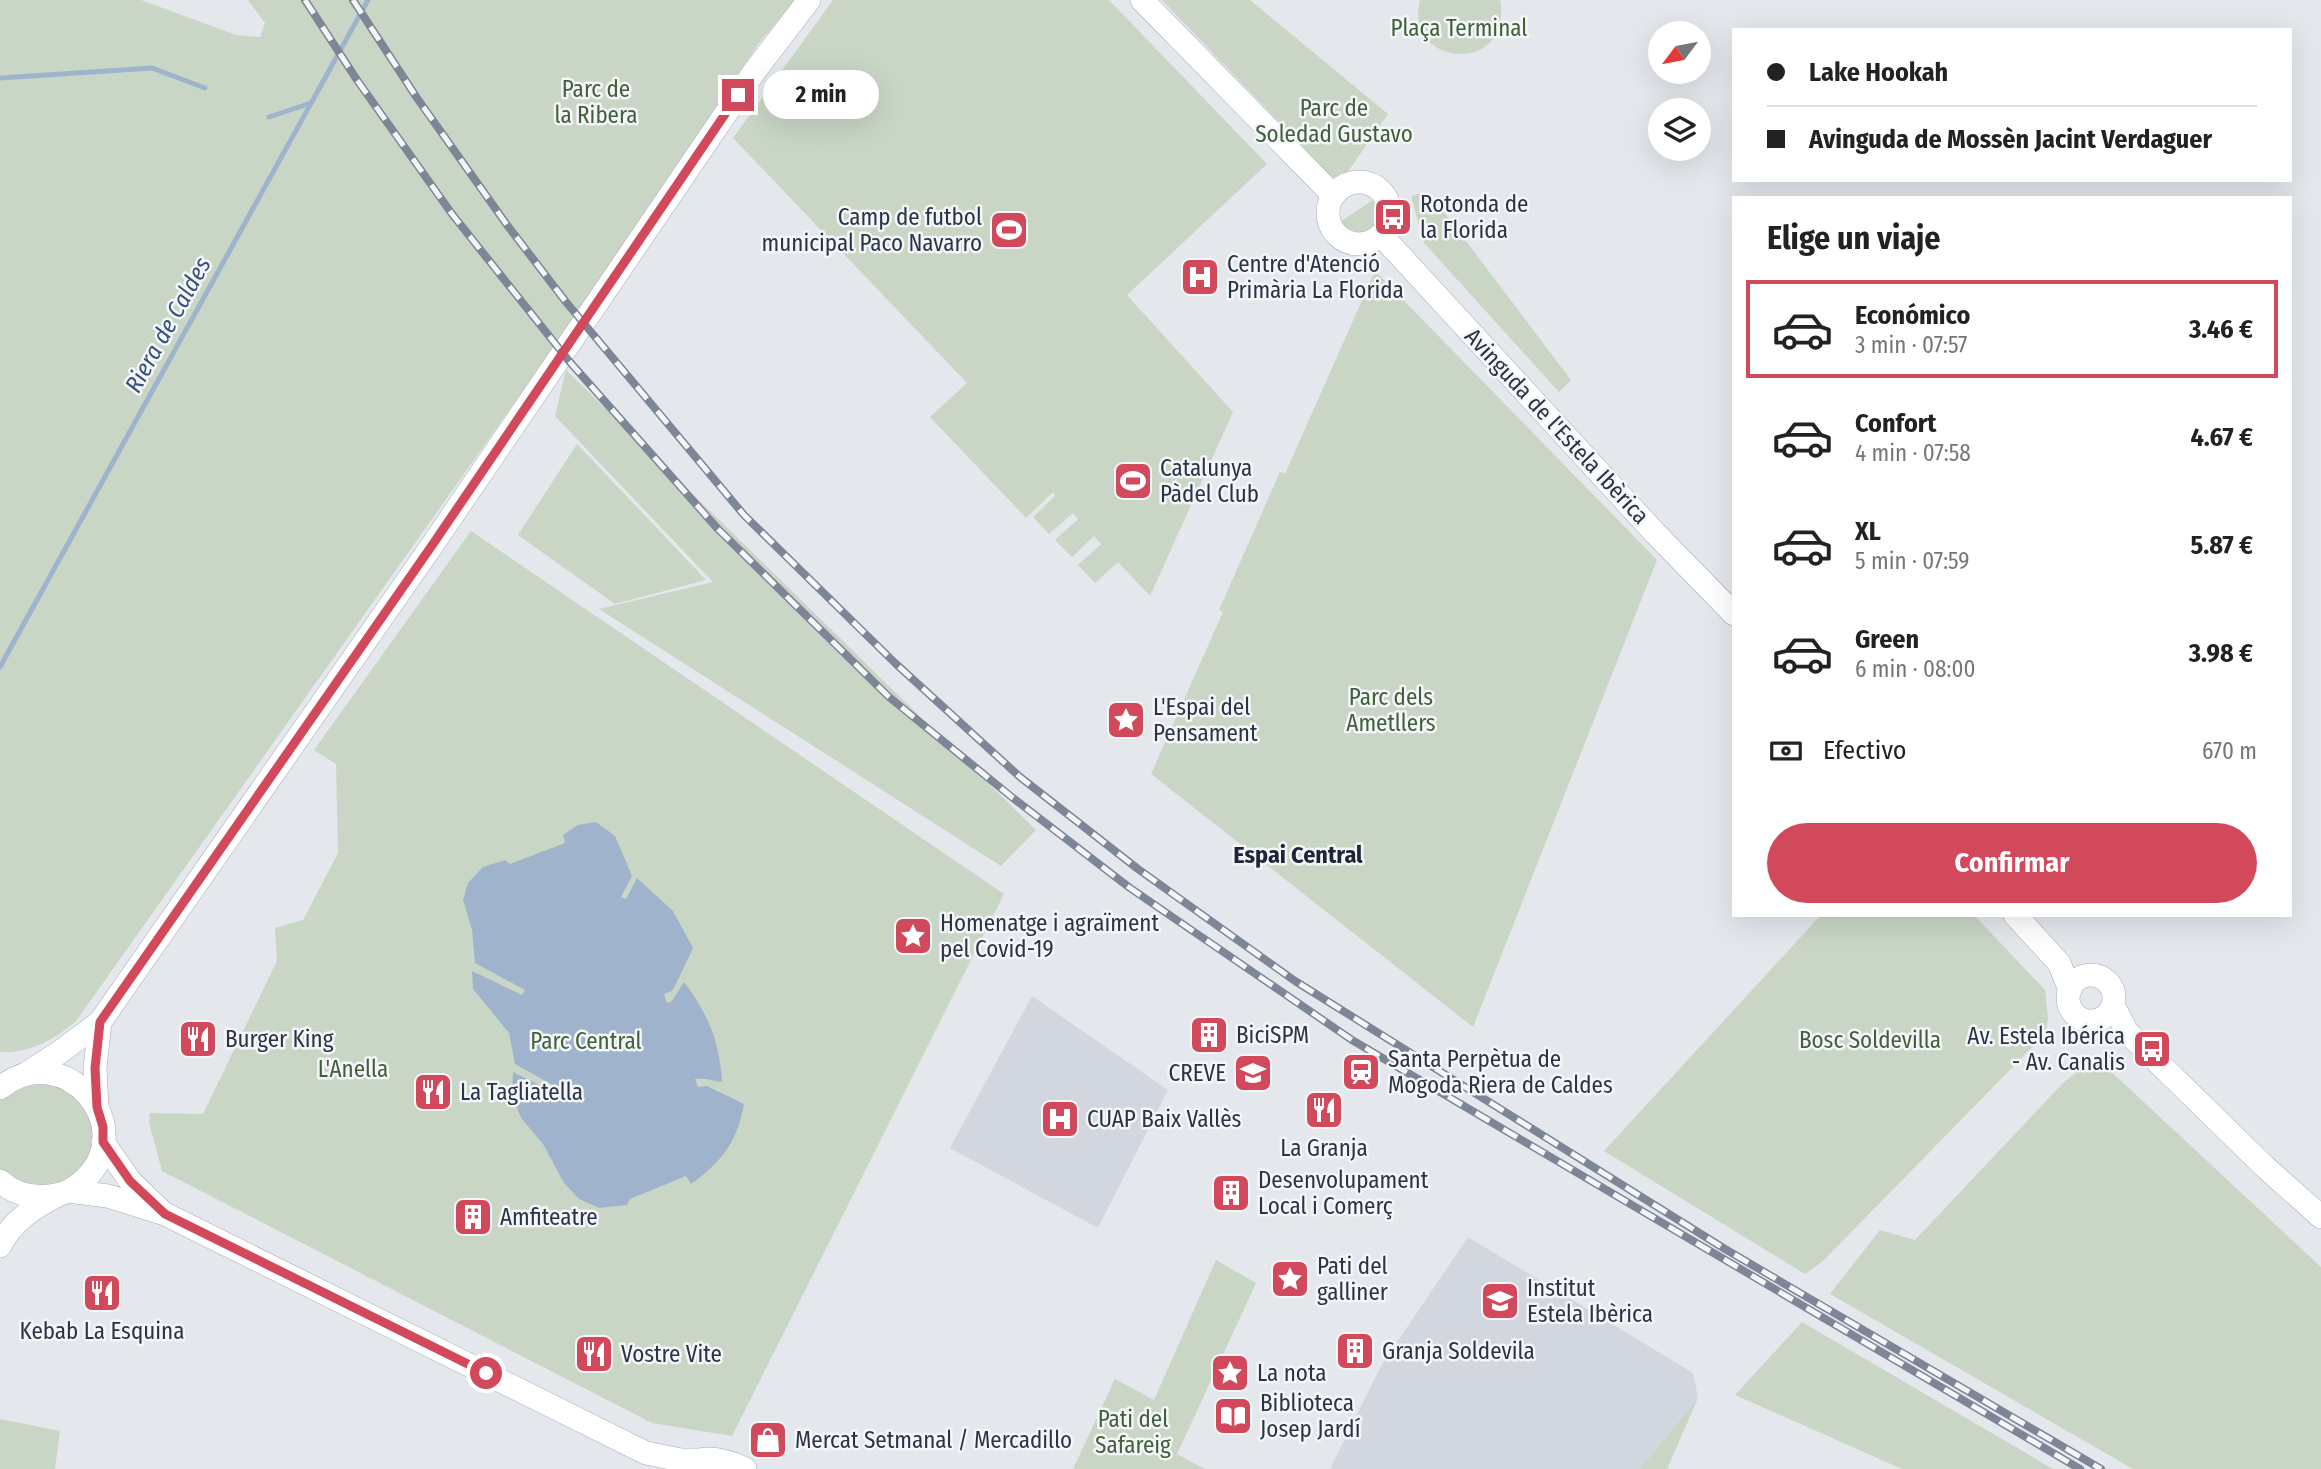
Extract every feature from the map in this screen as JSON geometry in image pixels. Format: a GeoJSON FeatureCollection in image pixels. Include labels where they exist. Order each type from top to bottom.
{"type":"FeatureCollection","features":[{"type":"Feature","properties":{"kind":"main road"},"geometry":{"type":"LineString","coordinates":[[10,1078],[61,1052],[100,1022],[433,544],[754,72],[809,0]]}},
{"type":"Feature","properties":{"kind":"main road"},"geometry":{"type":"LineString","coordinates":[[1142,0],[1333,195]]}},
{"type":"Feature","properties":{"kind":"main road"},"geometry":{"type":"LineString","coordinates":[[1363,181],[1374,186],[1387,197],[1391,211],[1390,222],[1382,236],[1366,245],[1345,242],[1331,228],[1328,206],[1333,195],[1352,182],[1363,181]]}},
{"type":"Feature","properties":{"kind":"main road","name":"Avinguda de l'Estela Ibèrica"},"geometry":{"type":"LineString","coordinates":[[1382,236],[1654,532],[1732,612]]}},
{"type":"Feature","properties":{"kind":"main road"},"geometry":{"type":"LineString","coordinates":[[2017,917],[2078,982]]}},
{"type":"Feature","properties":{"kind":"main road"},"geometry":{"type":"LineString","coordinates":[[2127,1032],[2085,1020],[2073,1012],[2068,997],[2078,982],[2100,976],[2106,980],[2113,992],[2113,1005],[2127,1032],[2264,1166],[2321,1217]]}},
{"type":"Feature","properties":{"kind":"main road"},"geometry":{"type":"LineString","coordinates":[[2092,1021],[2105,1016],[2113,1005]]}},
{"type":"Feature","properties":{"kind":"main road"},"geometry":{"type":"LineString","coordinates":[[0,1246],[26,1213],[62,1194],[88,1176],[96,1166],[103,1142],[103,1127],[97,1107],[95,1068],[100,1022]]}},
{"type":"Feature","properties":{"kind":"main road"},"geometry":{"type":"LineString","coordinates":[[10,1078],[43,1072],[60,1075],[75,1082],[97,1107]]}},
{"type":"Feature","properties":{"kind":"main road"},"geometry":{"type":"LineString","coordinates":[[103,1142],[130,1181],[165,1214]]}},
{"type":"Feature","properties":{"kind":"main road"},"geometry":{"type":"LineString","coordinates":[[0,1181],[21,1194],[38,1197],[62,1194],[108,1196],[165,1214],[646,1452],[681,1460],[690,1465],[709,1459],[726,1461],[745,1469]]}},
{"type":"Feature","properties":{"kind":"main road"},"geometry":{"type":"LineString","coordinates":[[646,1452],[663,1469]]}},
{"type":"Feature","properties":{"kind":"shaded area","name":"CUAP Baix Vallès"},"geometry":{"type":"Polygon","coordinates":[[[1032,996],[1168,1090],[1098,1228],[950,1148],[1032,996]]]}},
{"type":"Feature","properties":{"kind":"shaded area","name":"Institut Estela Ibèrica"},"geometry":{"type":"Polygon","coordinates":[[[1468,1237],[1693,1373],[1698,1398],[1640,1469],[1330,1469],[1381,1366],[1468,1237]]]}},
{"type":"Feature","properties":{"kind":"green space","name":"Parc de la Ribera"},"geometry":{"type":"Polygon","coordinates":[[[0,0],[141,0],[236,35],[260,37],[265,23],[248,0],[795,0],[759,43],[549,354],[76,1021],[41,1044],[11,1052],[0,1052],[0,0]]]}},
{"type":"Feature","properties":{"kind":"green space","name":"Camp de futbol municipal Paco Navarro"},"geometry":{"type":"Polygon","coordinates":[[[833,0],[1109,0],[1267,164],[1127,295],[1233,412],[1150,596],[1118,562],[1095,583],[1078,565],[1101,544],[1094,536],[1072,557],[1055,540],[1078,519],[1073,513],[1049,534],[1033,517],[1055,496],[1053,492],[1026,518],[930,417],[967,383],[733,138],[833,0]]]}},
{"type":"Feature","properties":{"kind":"green space","name":"Parc de Soledad Gustavo"},"geometry":{"type":"Polygon","coordinates":[[[1162,0],[1250,0],[1388,114],[1344,177],[1332,177],[1162,0]]]}},
{"type":"Feature","properties":{"kind":"green space","name":"Plaça Terminal"},"geometry":{"type":"Polygon","coordinates":[[[1420,0],[1500,0],[1500,24],[1491,41],[1476,51],[1459,54],[1442,50],[1427,40],[1419,23],[1420,0]]]}},
{"type":"Feature","properties":{"kind":"green space"},"geometry":{"type":"Polygon","coordinates":[[[1421,193],[1429,203],[1438,204],[1571,380],[1559,392],[1424,243],[1411,196],[1421,193]]]}},
{"type":"Feature","properties":{"kind":"green space"},"geometry":{"type":"Polygon","coordinates":[[[1373,200],[1379,215],[1390,222],[1377,239],[1363,245],[1355,244],[1331,228],[1373,200]]]}},
{"type":"Feature","properties":{"kind":"green space","name":"Parc dels Ametllers"},"geometry":{"type":"Polygon","coordinates":[[[1375,271],[1657,560],[1473,1027],[1151,774],[1223,612],[1219,610],[1280,472],[1285,474],[1375,271]]]}},
{"type":"Feature","properties":{"kind":"green space"},"geometry":{"type":"Polygon","coordinates":[[[566,370],[1036,830],[1001,866],[599,609],[713,582],[555,416],[566,370]]]}},
{"type":"Feature","properties":{"kind":"green space"},"geometry":{"type":"Polygon","coordinates":[[[577,444],[706,580],[615,604],[518,535],[577,444]]]}},
{"type":"Feature","properties":{"kind":"green space","name":"Parc Central"},"geometry":{"type":"Polygon","coordinates":[[[471,531],[1004,894],[732,1436],[652,1423],[162,1171],[149,1122],[150,1113],[203,1114],[277,961],[275,928],[303,920],[338,853],[336,764],[314,750],[471,531]]]}},
{"type":"Feature","properties":{"kind":"green space","name":"Bosc Soldevilla"},"geometry":{"type":"Polygon","coordinates":[[[1819,917],[1976,917],[2045,990],[2048,1018],[2046,1033],[1823,1261],[1805,1274],[1604,1151],[1819,917]]]}},
{"type":"Feature","properties":{"kind":"green space"},"geometry":{"type":"Polygon","coordinates":[[[2105,1066],[2321,1267],[2321,1469],[2133,1469],[1830,1294],[1880,1230],[1915,1240],[2064,1082],[2084,1067],[2105,1066]]]}},
{"type":"Feature","properties":{"kind":"green space"},"geometry":{"type":"Polygon","coordinates":[[[75,1082],[103,1142],[68,1191],[0,1181],[0,1088],[75,1082]]]}},
{"type":"Feature","properties":{"kind":"green space","name":"Pati del Safareig"},"geometry":{"type":"Polygon","coordinates":[[[1216,1260],[1256,1283],[1177,1454],[1205,1469],[1073,1469],[1115,1379],[1154,1400],[1216,1260]]]}},
{"type":"Feature","properties":{"kind":"green space"},"geometry":{"type":"Polygon","coordinates":[[[1802,1322],[2053,1469],[1902,1469],[1735,1395],[1802,1322]]]}},
{"type":"Feature","properties":{"kind":"green space"},"geometry":{"type":"Polygon","coordinates":[[[1698,1398],[1667,1469],[1640,1469],[1698,1398]]]}},
{"type":"Feature","properties":{"kind":"green space"},"geometry":{"type":"Polygon","coordinates":[[[0,1419],[60,1431],[55,1469],[0,1469],[0,1419]]]}},
{"type":"Feature","properties":{"kind":"water"},"geometry":{"type":"Polygon","coordinates":[[[596,822],[615,836],[632,876],[621,897],[626,899],[637,878],[673,911],[693,948],[672,991],[664,994],[667,1003],[672,1001],[684,982],[700,1005],[711,1029],[719,1054],[722,1082],[695,1079],[698,1087],[707,1086],[744,1104],[737,1129],[726,1150],[711,1168],[691,1184],[686,1176],[630,1199],[627,1205],[599,1208],[579,1199],[564,1183],[543,1144],[521,1118],[512,1094],[513,1072],[558,1094],[560,1089],[515,1064],[509,1033],[473,989],[472,971],[522,995],[525,990],[475,963],[472,930],[463,900],[468,883],[483,867],[505,860],[510,864],[565,843],[563,835],[578,825],[596,822]]]}},
{"type":"Feature","properties":{"kind":"waterway","name":"Riera de Caldes"},"geometry":{"type":"LineString","coordinates":[[0,667],[368,0]]}},
{"type":"Feature","properties":{"kind":"waterway"},"geometry":{"type":"LineString","coordinates":[[0,78],[152,68],[205,88]]}},
{"type":"Feature","properties":{"kind":"waterway"},"geometry":{"type":"LineString","coordinates":[[269,117],[311,103]]}},
{"type":"Feature","properties":{"kind":"railway"},"geometry":{"type":"LineString","coordinates":[[305,0],[357,80],[452,214],[569,361],[717,528],[889,697],[1013,798],[1130,888],[1352,1040],[2080,1469]]}},
{"type":"Feature","properties":{"kind":"railway"},"geometry":{"type":"LineString","coordinates":[[353,0],[417,98],[507,225],[566,302],[744,515],[895,663],[1020,777],[1138,869],[1295,981],[1725,1249],[2101,1469]]}},
{"type":"Feature","properties":{"kind":"place","name":"Rotonda de la Florida"},"geometry":{"type":"Point","coordinates":[1393,217]}},
{"type":"Feature","properties":{"kind":"place","name":"Camp de futbol municipal Paco Navarro"},"geometry":{"type":"Point","coordinates":[1009,230]}},
{"type":"Feature","properties":{"kind":"place","name":"Centre d'Atenció Primària La Florida"},"geometry":{"type":"Point","coordinates":[1200,277]}},
{"type":"Feature","properties":{"kind":"place","name":"Catalunya Pàdel Club"},"geometry":{"type":"Point","coordinates":[1133,481]}},
{"type":"Feature","properties":{"kind":"place","name":"L'Espai del Pensament"},"geometry":{"type":"Point","coordinates":[1126,720]}},
{"type":"Feature","properties":{"kind":"place","name":"Homenatge i agraïment pel Covid-19"},"geometry":{"type":"Point","coordinates":[913,936]}},
{"type":"Feature","properties":{"kind":"place","name":"BiciSPM"},"geometry":{"type":"Point","coordinates":[1209,1035]}},
{"type":"Feature","properties":{"kind":"place","name":"Burger King"},"geometry":{"type":"Point","coordinates":[198,1039]}},
{"type":"Feature","properties":{"kind":"place","name":"Av. Estela Ibérica - Av. Canalis"},"geometry":{"type":"Point","coordinates":[2152,1049]}},
{"type":"Feature","properties":{"kind":"place","name":"Santa Perpètua de Mogoda Riera de Caldes"},"geometry":{"type":"Point","coordinates":[1361,1072]}},
{"type":"Feature","properties":{"kind":"place","name":"CREVE"},"geometry":{"type":"Point","coordinates":[1253,1073]}},
{"type":"Feature","properties":{"kind":"place","name":"La Tagliatella"},"geometry":{"type":"Point","coordinates":[433,1092]}},
{"type":"Feature","properties":{"kind":"place","name":"La Granja"},"geometry":{"type":"Point","coordinates":[1324,1110]}},
{"type":"Feature","properties":{"kind":"place","name":"CUAP Baix Vallès"},"geometry":{"type":"Point","coordinates":[1060,1119]}},
{"type":"Feature","properties":{"kind":"place","name":"Desenvolupament Local i Comerç"},"geometry":{"type":"Point","coordinates":[1231,1193]}},
{"type":"Feature","properties":{"kind":"place","name":"Amfiteatre"},"geometry":{"type":"Point","coordinates":[473,1217]}},
{"type":"Feature","properties":{"kind":"place","name":"Pati del galliner"},"geometry":{"type":"Point","coordinates":[1290,1279]}},
{"type":"Feature","properties":{"kind":"place","name":"Kebab La Esquina"},"geometry":{"type":"Point","coordinates":[102,1293]}},
{"type":"Feature","properties":{"kind":"place","name":"Institut Estela Ibèrica"},"geometry":{"type":"Point","coordinates":[1500,1301]}},
{"type":"Feature","properties":{"kind":"place","name":"Granja Soldevila"},"geometry":{"type":"Point","coordinates":[1355,1351]}},
{"type":"Feature","properties":{"kind":"place","name":"Vostre Vite"},"geometry":{"type":"Point","coordinates":[594,1354]}},
{"type":"Feature","properties":{"kind":"place","name":"La nota"},"geometry":{"type":"Point","coordinates":[1230,1373]}},
{"type":"Feature","properties":{"kind":"place","name":"Biblioteca Josep Jardí"},"geometry":{"type":"Point","coordinates":[1233,1416]}},
{"type":"Feature","properties":{"kind":"place","name":"Mercat Setmanal / Mercadillo"},"geometry":{"type":"Point","coordinates":[768,1440]}},
{"type":"Feature","properties":{"kind":"district","name":"Espai Central"},"geometry":{"type":"Point","coordinates":[1298,855]}},
{"type":"Feature","properties":{"kind":"route"},"geometry":{"type":"LineString","coordinates":[[486,1373],[165,1214],[145,1196],[130,1181],[103,1142],[103,1127],[97,1107],[95,1068],[100,1022],[433,544],[738,95]]}},
{"type":"Feature","properties":{"kind":"park label","name":"L'Anella"},"geometry":{"type":"Point","coordinates":[353,1069]}}]}
